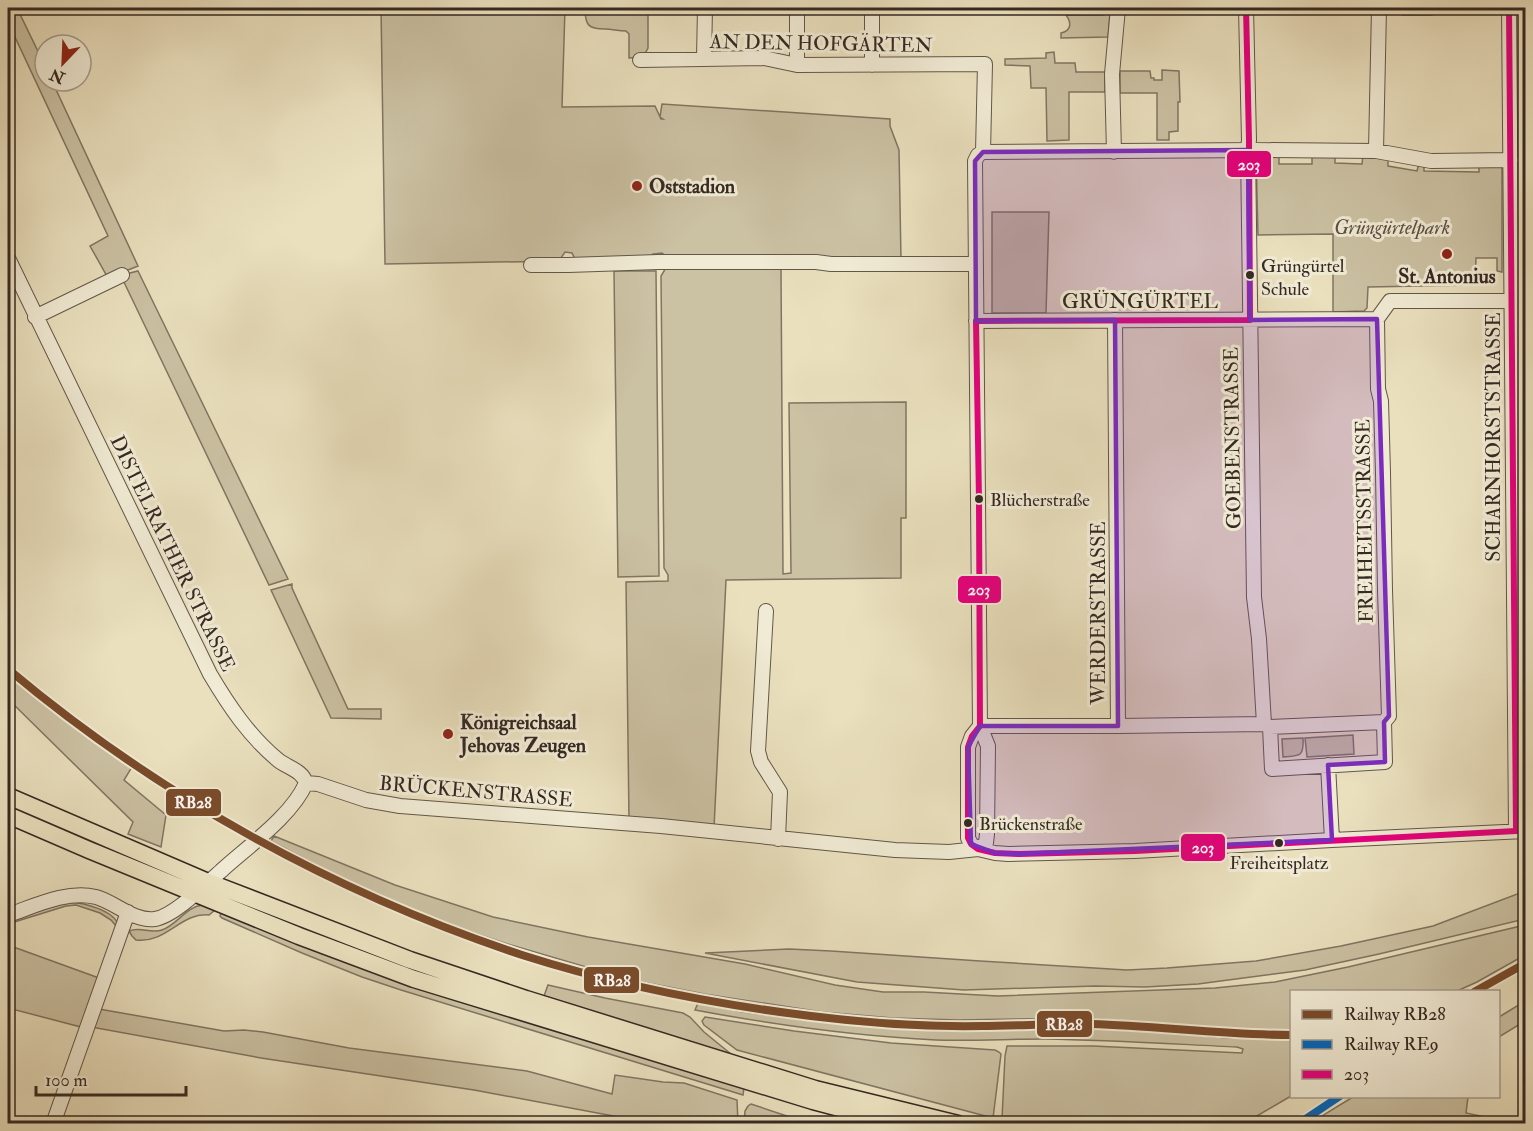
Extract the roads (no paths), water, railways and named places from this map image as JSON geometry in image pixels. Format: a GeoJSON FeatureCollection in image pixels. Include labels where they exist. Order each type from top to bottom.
{"type":"FeatureCollection","features":[{"type":"Feature","properties":{"kind":"main road"},"geometry":{"type":"LineString","coordinates":[[8,796],[299,936],[414,979],[802,1098],[900,1124]]}},
{"type":"Feature","properties":{"kind":"main road"},"geometry":{"type":"LineString","coordinates":[[8,815],[201,888],[526,999],[815,1089],[958,1124]]}},
{"type":"Feature","properties":{"kind":"street"},"geometry":{"type":"LineString","coordinates":[[704,58],[705,8]]}},
{"type":"Feature","properties":{"kind":"street"},"geometry":{"type":"LineString","coordinates":[[797,8],[797,65]]}},
{"type":"Feature","properties":{"kind":"street"},"geometry":{"type":"LineString","coordinates":[[872,8],[872,65]]}},
{"type":"Feature","properties":{"kind":"street"},"geometry":{"type":"LineString","coordinates":[[1114,152],[1112,74],[1118,8]]}},
{"type":"Feature","properties":{"kind":"street","name":"GOEBENSTRASSE"},"geometry":{"type":"LineString","coordinates":[[1246,8],[1254,597],[1267,725]]}},
{"type":"Feature","properties":{"kind":"street"},"geometry":{"type":"LineString","coordinates":[[1376,151],[1379,8]]}},
{"type":"Feature","properties":{"kind":"street","name":"SCHARNHORSTSTRASSE"},"geometry":{"type":"LineString","coordinates":[[1509,8],[1511,210],[1518,258],[1511,301],[1519,571],[1521,831]]}},
{"type":"Feature","properties":{"kind":"street","name":"AN DEN HOFGÄRTEN"},"geometry":{"type":"LineString","coordinates":[[640,60],[764,58],[797,65],[985,64],[981,154]]}},
{"type":"Feature","properties":{"kind":"street"},"geometry":{"type":"LineString","coordinates":[[980,726],[972,736],[968,747],[968,838],[971,844],[978,849],[986,843],[987,834],[988,746],[980,726],[980,500],[975,161],[981,154],[1248,150],[1376,151],[1431,161],[1510,160]]}},
{"type":"Feature","properties":{"kind":"street"},"geometry":{"type":"LineString","coordinates":[[1511,210],[1526,210]]}},
{"type":"Feature","properties":{"kind":"street","name":"DISTELRATHER STRASSE"},"geometry":{"type":"LineString","coordinates":[[8,258],[210,674],[241,721],[279,760],[304,777],[306,783]]}},
{"type":"Feature","properties":{"kind":"street"},"geometry":{"type":"LineString","coordinates":[[531,265],[727,262],[976,264]]}},
{"type":"Feature","properties":{"kind":"street"},"geometry":{"type":"LineString","coordinates":[[35,317],[122,275]]}},
{"type":"Feature","properties":{"kind":"street"},"geometry":{"type":"LineString","coordinates":[[1377,319],[1390,301],[1511,301]]}},
{"type":"Feature","properties":{"kind":"street","name":"GRÜNGÜRTEL"},"geometry":{"type":"LineString","coordinates":[[976,321],[1377,319]]}},
{"type":"Feature","properties":{"kind":"street","name":"FREIHEITSSTRASSE"},"geometry":{"type":"LineString","coordinates":[[1377,319],[1378,389],[1381,401],[1384,482],[1384,583],[1389,716],[1384,722]]}},
{"type":"Feature","properties":{"kind":"street","name":"WERDERSTRASSE"},"geometry":{"type":"LineString","coordinates":[[1115,320],[1118,726]]}},
{"type":"Feature","properties":{"kind":"street"},"geometry":{"type":"LineString","coordinates":[[766,610],[758,751],[761,762],[780,792],[778,839]]}},
{"type":"Feature","properties":{"kind":"street"},"geometry":{"type":"LineString","coordinates":[[1384,722],[1385,762],[1272,769],[1267,725],[1384,722]]}},
{"type":"Feature","properties":{"kind":"street","name":"WERDERSTRASSE"},"geometry":{"type":"LineString","coordinates":[[980,726],[1267,725]]}},
{"type":"Feature","properties":{"kind":"street"},"geometry":{"type":"LineString","coordinates":[[1328,765],[1332,840]]}},
{"type":"Feature","properties":{"kind":"street"},"geometry":{"type":"LineString","coordinates":[[8,915],[73,896],[98,898],[143,918],[155,919],[171,913],[243,854],[302,793],[306,783]]}},
{"type":"Feature","properties":{"kind":"street","name":"BRÜCKENSTRASSE"},"geometry":{"type":"LineString","coordinates":[[306,783],[318,784],[366,800],[400,806],[661,826],[895,850],[949,852],[978,849],[995,853],[1019,854],[1135,851],[1521,831]]}},
{"type":"Feature","properties":{"kind":"street"},"geometry":{"type":"LineString","coordinates":[[53,1124],[128,912]]}},
{"type":"Feature","properties":{"kind":"rail line","name":"RB28"},"geometry":{"type":"LineString","coordinates":[[8,669],[126,759],[188,799],[252,836],[317,871],[384,902],[452,930],[557,966],[701,999],[853,1021],[939,1026],[1092,1024],[1290,1035]]}},
{"type":"Feature","properties":{"kind":"rail line","name":"RB28"},"geometry":{"type":"LineString","coordinates":[[1478,990],[1526,963]]}},
{"type":"Feature","properties":{"kind":"rail line","name":"RE9"},"geometry":{"type":"LineString","coordinates":[[1298,1124],[1337,1098]]}},
{"type":"Feature","properties":{"kind":"place","name":"Oststadion"},"geometry":{"type":"Point","coordinates":[637,186]}},
{"type":"Feature","properties":{"kind":"place","name":"St. Antonius"},"geometry":{"type":"Point","coordinates":[1447,254]}},
{"type":"Feature","properties":{"kind":"place","name":"Grüngürtel Schule"},"geometry":{"type":"Point","coordinates":[1250,275]}},
{"type":"Feature","properties":{"kind":"place","name":"Blücherstraße"},"geometry":{"type":"Point","coordinates":[979,499]}},
{"type":"Feature","properties":{"kind":"place","name":"Königreichsaal Jehovas Zeugen"},"geometry":{"type":"Point","coordinates":[448,734]}},
{"type":"Feature","properties":{"kind":"place","name":"Brückenstraße"},"geometry":{"type":"Point","coordinates":[968,823]}},
{"type":"Feature","properties":{"kind":"place","name":"Freiheitsplatz"},"geometry":{"type":"Point","coordinates":[1279,843]}},
{"type":"Feature","properties":{"kind":"park label","name":"Grüngürtelpark"},"geometry":{"type":"Point","coordinates":[1392,227]}}]}
